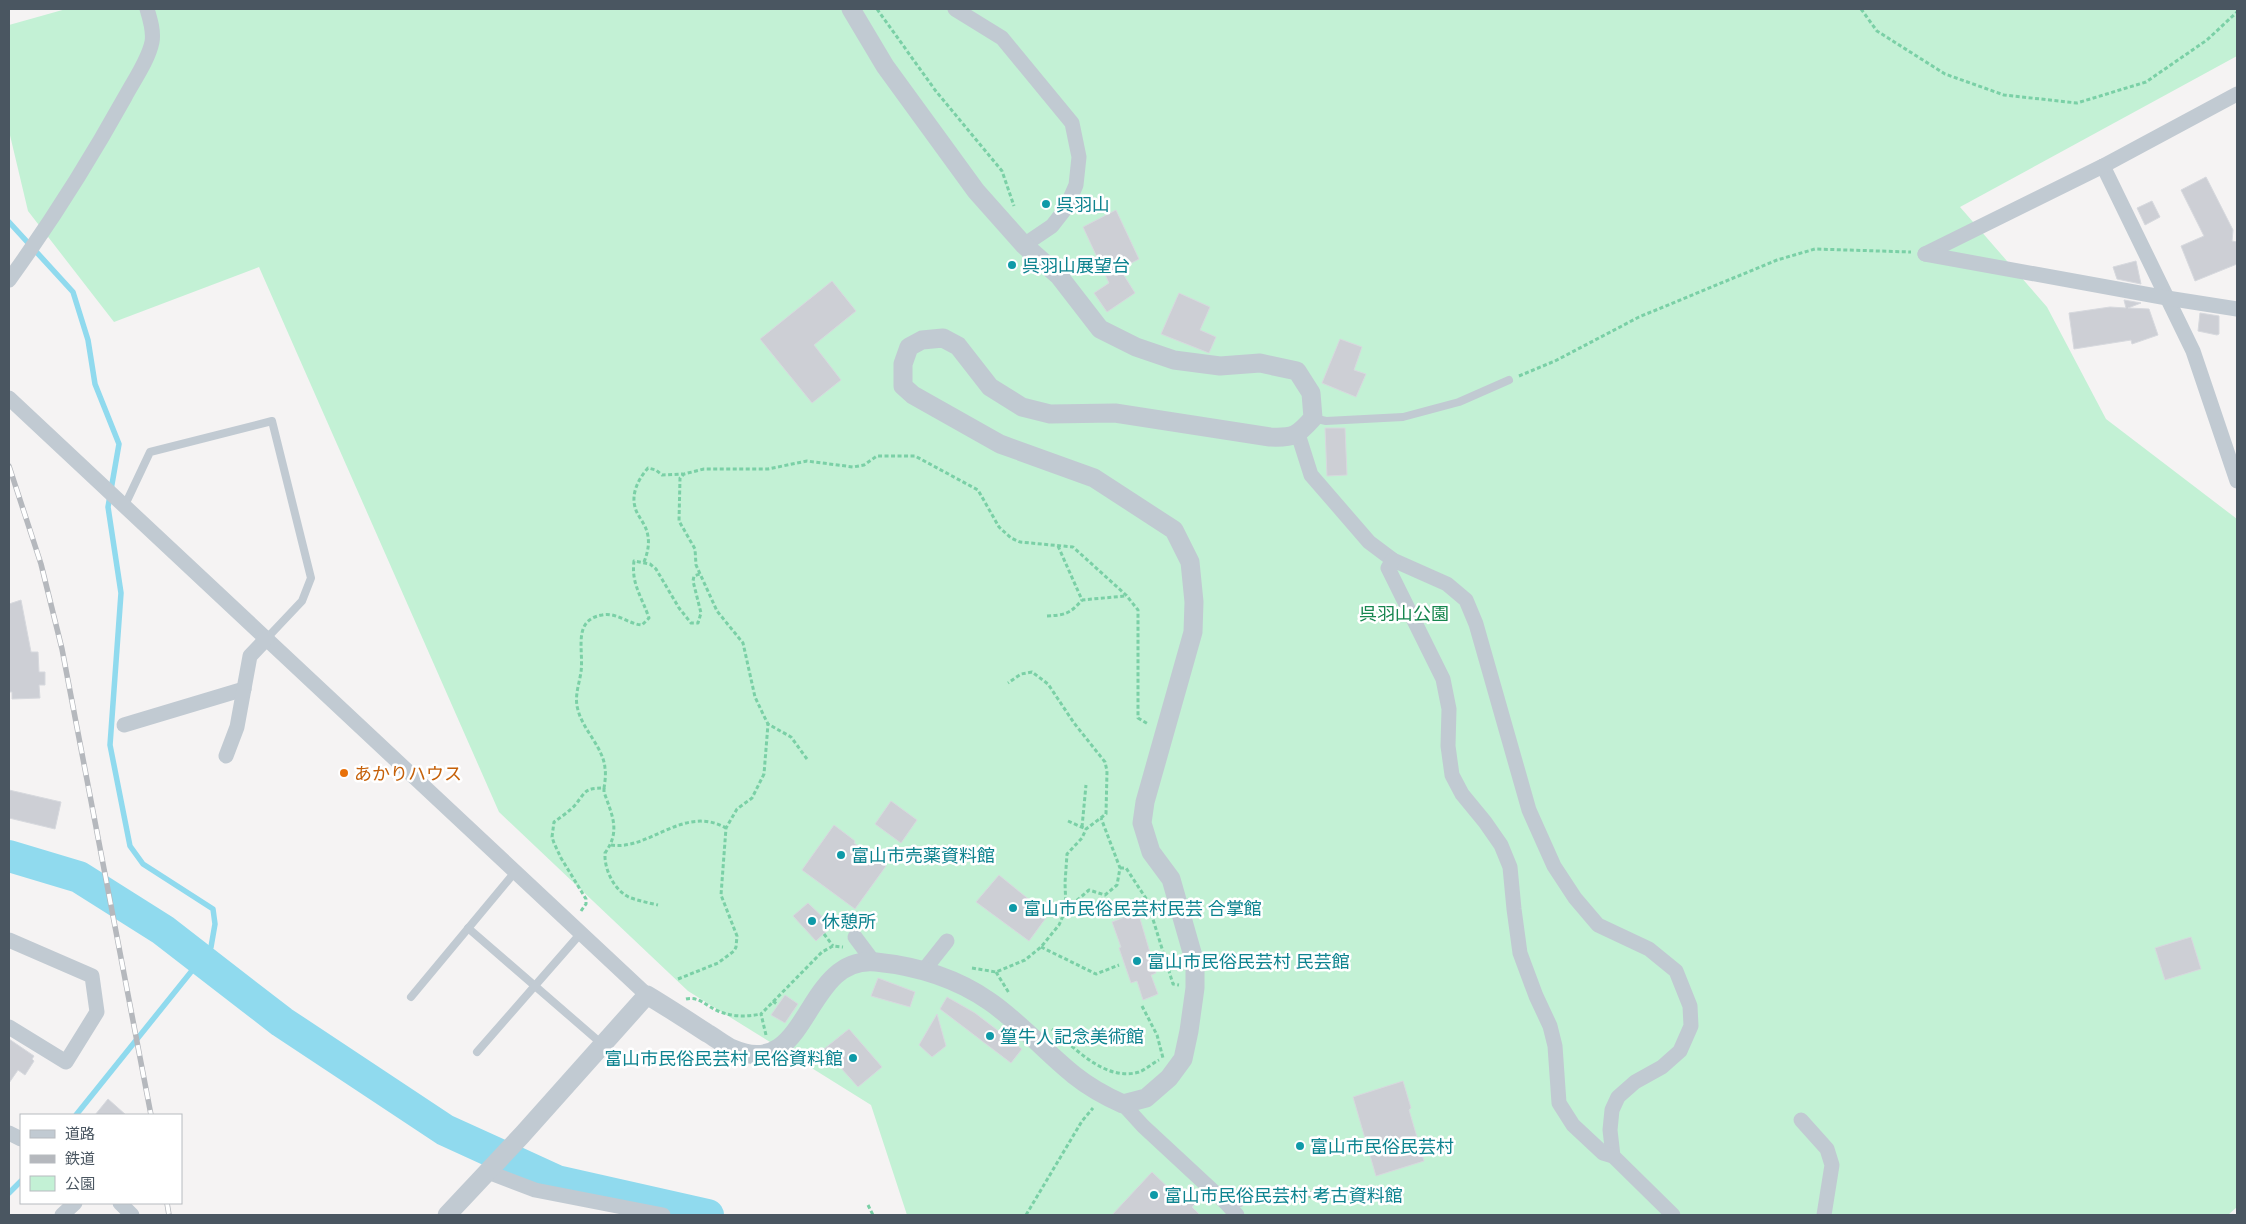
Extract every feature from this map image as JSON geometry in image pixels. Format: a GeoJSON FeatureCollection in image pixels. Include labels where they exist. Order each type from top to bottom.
{"type":"FeatureCollection","features":[{"type":"Feature","properties":{"kind":"street"},"geometry":{"type":"LineString","coordinates":[[9,280],[30,251],[108,125],[143,63],[152,42],[152,23],[147,9]]}},
{"type":"Feature","properties":{"kind":"street"},"geometry":{"type":"LineString","coordinates":[[851,9],[885,66],[976,191],[1024,245],[1059,276],[1100,329],[1136,347],[1174,360],[1220,366],[1260,363],[1297,371],[1311,393],[1313,418],[1298,434],[1290,438],[1270,437],[1114,413],[1050,414],[1022,407],[990,387],[958,346],[943,338],[922,340],[910,347],[903,364],[903,386],[913,395],[1000,444],[1094,478],[1174,530],[1190,562],[1194,602],[1193,632],[1145,802],[1142,822],[1150,852],[1171,879],[1195,962],[1195,988],[1183,1059],[1169,1078],[1146,1098],[1122,1104]]}},
{"type":"Feature","properties":{"kind":"street"},"geometry":{"type":"LineString","coordinates":[[955,9],[1002,38],[1072,123],[1079,157],[1076,185],[1066,208],[1052,226],[1024,245]]}},
{"type":"Feature","properties":{"kind":"street"},"geometry":{"type":"LineString","coordinates":[[1925,254],[2103,166],[2237,94]]}},
{"type":"Feature","properties":{"kind":"street"},"geometry":{"type":"LineString","coordinates":[[2103,166],[2193,351],[2237,481]]}},
{"type":"Feature","properties":{"kind":"street"},"geometry":{"type":"LineString","coordinates":[[1925,254],[2167,298],[2237,308]]}},
{"type":"Feature","properties":{"kind":"street"},"geometry":{"type":"LineString","coordinates":[[9,398],[647,995],[733,1050],[756,1054],[770,1053],[794,1036],[825,985],[836,973],[854,964],[864,949],[924,970],[957,983],[988,1000],[1029,1034],[1074,1076],[1103,1095],[1122,1104],[1143,1126],[1234,1207]]}},
{"type":"Feature","properties":{"kind":"street"},"geometry":{"type":"LineString","coordinates":[[1298,434],[1311,475],[1369,542],[1393,560],[1447,584],[1466,600],[1476,624],[1530,810],[1554,866],[1575,898],[1598,925],[1649,949],[1676,971],[1690,1006],[1691,1026],[1680,1051],[1662,1067],[1635,1082],[1618,1097],[1612,1110],[1610,1130],[1614,1156]]}},
{"type":"Feature","properties":{"kind":"street"},"geometry":{"type":"LineString","coordinates":[[1393,560],[1388,568],[1442,679],[1449,709],[1448,746],[1452,775],[1462,794],[1486,822],[1501,845],[1510,867],[1520,953],[1536,996],[1550,1026],[1555,1046],[1560,1103],[1573,1125],[1603,1153],[1614,1156],[1673,1215]]}},
{"type":"Feature","properties":{"kind":"street"},"geometry":{"type":"LineString","coordinates":[[226,756],[238,727],[250,656],[267,638]]}},
{"type":"Feature","properties":{"kind":"street"},"geometry":{"type":"LineString","coordinates":[[124,725],[244,689]]}},
{"type":"Feature","properties":{"kind":"street"},"geometry":{"type":"LineString","coordinates":[[9,940],[92,976],[97,1012],[66,1062],[9,1027]]}},
{"type":"Feature","properties":{"kind":"street"},"geometry":{"type":"LineString","coordinates":[[924,970],[947,941]]}},
{"type":"Feature","properties":{"kind":"street"},"geometry":{"type":"LineString","coordinates":[[447,1215],[522,1136],[647,995]]}},
{"type":"Feature","properties":{"kind":"street"},"geometry":{"type":"LineString","coordinates":[[1801,1120],[1827,1149],[1832,1165],[1824,1215]]}},
{"type":"Feature","properties":{"kind":"street"},"geometry":{"type":"LineString","coordinates":[[9,1133],[20,1139]]}},
{"type":"Feature","properties":{"kind":"street"},"geometry":{"type":"LineString","coordinates":[[488,1172],[535,1190],[663,1215]]}},
{"type":"Feature","properties":{"kind":"street"},"geometry":{"type":"LineString","coordinates":[[62,1215],[74,1204]]}},
{"type":"Feature","properties":{"kind":"street"},"geometry":{"type":"LineString","coordinates":[[121,1204],[132,1215]]}},
{"type":"Feature","properties":{"kind":"lane"},"geometry":{"type":"LineString","coordinates":[[1313,418],[1326,421],[1403,417],[1459,402],[1509,380]]}},
{"type":"Feature","properties":{"kind":"lane"},"geometry":{"type":"LineString","coordinates":[[125,505],[150,452],[272,421],[311,578],[302,601],[267,638]]}},
{"type":"Feature","properties":{"kind":"lane"},"geometry":{"type":"LineString","coordinates":[[411,997],[515,872]]}},
{"type":"Feature","properties":{"kind":"lane"},"geometry":{"type":"LineString","coordinates":[[468,928],[603,1045]]}},
{"type":"Feature","properties":{"kind":"lane"},"geometry":{"type":"LineString","coordinates":[[477,1052],[581,933]]}},
{"type":"Feature","properties":{"kind":"path"},"geometry":{"type":"LineString","coordinates":[[877,9],[935,90],[1002,171],[1016,212]]}},
{"type":"Feature","properties":{"kind":"path"},"geometry":{"type":"LineString","coordinates":[[1861,9],[1877,32],[1945,74],[2004,95],[2077,103],[2146,82],[2207,40],[2237,12]]}},
{"type":"Feature","properties":{"kind":"path"},"geometry":{"type":"LineString","coordinates":[[1509,380],[1555,361],[1639,317],[1777,260],[1815,249],[1890,250],[1925,254]]}},
{"type":"Feature","properties":{"kind":"path"},"geometry":{"type":"LineString","coordinates":[[644,562],[648,551],[647,531],[634,506],[635,489],[641,476],[648,468],[656,470],[662,475],[684,474],[704,469],[768,470],[807,462],[853,467],[864,465],[877,456],[915,456],[978,490],[999,527],[1011,538],[1020,542],[1073,547],[1126,596],[1138,610],[1139,614],[1138,718],[1148,724]]}},
{"type":"Feature","properties":{"kind":"path"},"geometry":{"type":"LineString","coordinates":[[678,979],[718,963],[734,951],[736,947],[737,936],[721,895],[726,828],[737,809],[752,798],[764,774],[768,724],[755,697],[743,643],[717,611],[696,565],[695,549],[679,521],[680,478],[684,474]]}},
{"type":"Feature","properties":{"kind":"path"},"geometry":{"type":"LineString","coordinates":[[1058,546],[1082,600]]}},
{"type":"Feature","properties":{"kind":"path"},"geometry":{"type":"LineString","coordinates":[[658,905],[629,897],[613,882],[607,872],[604,861],[605,853],[611,845],[615,825],[604,792],[606,767],[594,740],[578,712],[576,703],[581,674],[581,632],[587,622],[604,614],[618,616],[638,625],[642,625],[647,621],[649,618],[636,590],[632,574],[634,561],[650,564],[656,569],[679,608],[691,623],[698,623],[701,613],[693,581],[694,576],[700,574]]}},
{"type":"Feature","properties":{"kind":"path"},"geometry":{"type":"LineString","coordinates":[[1047,616],[1064,616],[1072,611],[1082,600],[1126,596]]}},
{"type":"Feature","properties":{"kind":"path"},"geometry":{"type":"LineString","coordinates":[[971,968],[996,972],[1025,960],[1041,947],[1059,925],[1066,909],[1067,854],[1082,838],[1086,829],[1106,814],[1107,771],[1105,762],[1074,723],[1048,684],[1032,672],[1021,674],[1008,683]]}},
{"type":"Feature","properties":{"kind":"path"},"geometry":{"type":"LineString","coordinates":[[768,724],[791,737],[807,759]]}},
{"type":"Feature","properties":{"kind":"path"},"geometry":{"type":"LineString","coordinates":[[1082,827],[1086,785]]}},
{"type":"Feature","properties":{"kind":"path"},"geometry":{"type":"LineString","coordinates":[[570,922],[586,904],[586,899],[554,843],[552,837],[554,822],[574,806],[580,796],[587,790],[604,788]]}},
{"type":"Feature","properties":{"kind":"path"},"geometry":{"type":"LineString","coordinates":[[1066,909],[1089,890],[1105,895],[1117,885],[1120,868],[1101,818]]}},
{"type":"Feature","properties":{"kind":"path"},"geometry":{"type":"LineString","coordinates":[[611,845],[618,846],[632,843],[681,824],[704,821],[715,822],[726,828]]}},
{"type":"Feature","properties":{"kind":"path"},"geometry":{"type":"LineString","coordinates":[[1068,821],[1086,829]]}},
{"type":"Feature","properties":{"kind":"path"},"geometry":{"type":"LineString","coordinates":[[1120,868],[1126,868],[1148,900],[1173,984],[1195,988]]}},
{"type":"Feature","properties":{"kind":"path"},"geometry":{"type":"LineString","coordinates":[[824,934],[833,946]]}},
{"type":"Feature","properties":{"kind":"path"},"geometry":{"type":"LineString","coordinates":[[663,1004],[690,998],[698,999],[718,1011],[732,1015],[748,1017],[761,1014],[822,952],[833,946],[864,949]]}},
{"type":"Feature","properties":{"kind":"path"},"geometry":{"type":"LineString","coordinates":[[1041,947],[1096,974],[1119,965]]}},
{"type":"Feature","properties":{"kind":"path"},"geometry":{"type":"LineString","coordinates":[[996,972],[1010,995]]}},
{"type":"Feature","properties":{"kind":"path"},"geometry":{"type":"LineString","coordinates":[[773,1001],[778,1005]]}},
{"type":"Feature","properties":{"kind":"path"},"geometry":{"type":"LineString","coordinates":[[1142,1006],[1157,1035],[1169,1078]]}},
{"type":"Feature","properties":{"kind":"path"},"geometry":{"type":"LineString","coordinates":[[761,1014],[770,1053]]}},
{"type":"Feature","properties":{"kind":"path"},"geometry":{"type":"LineString","coordinates":[[1047,1025],[1102,1068],[1114,1071],[1139,1072],[1162,1057]]}},
{"type":"Feature","properties":{"kind":"path"},"geometry":{"type":"LineString","coordinates":[[1026,1215],[1082,1121],[1103,1095]]}},
{"type":"Feature","properties":{"kind":"path"},"geometry":{"type":"LineString","coordinates":[[1234,1207],[1294,1195],[1330,1199]]}},
{"type":"Feature","properties":{"kind":"path"},"geometry":{"type":"LineString","coordinates":[[868,1205],[873,1215]]}},
{"type":"Feature","properties":{"kind":"green space","name":"呉羽山公園"},"geometry":{"type":"Polygon","coordinates":[[[66,9],[2237,9],[2237,56],[1960,207],[2047,307],[2106,419],[2237,519],[2237,1207],[2228,1215],[907,1215],[871,1105],[688,991],[499,812],[259,267],[114,322],[28,211],[9,131],[9,25],[66,9]]]}},
{"type":"Feature","properties":{"kind":"building"},"geometry":{"type":"Polygon","coordinates":[[[2206,177],[2233,230],[2232,241],[2237,242],[2237,264],[2195,281],[2181,246],[2204,236],[2181,190],[2206,177]]]}},
{"type":"Feature","properties":{"kind":"building"},"geometry":{"type":"Polygon","coordinates":[[[2152,201],[2160,217],[2145,225],[2137,208],[2152,201]]]}},
{"type":"Feature","properties":{"kind":"building"},"geometry":{"type":"Polygon","coordinates":[[[1116,210],[1139,259],[1120,269],[1135,293],[1107,312],[1094,293],[1109,283],[1083,227],[1116,210]]]}},
{"type":"Feature","properties":{"kind":"building"},"geometry":{"type":"Polygon","coordinates":[[[2136,261],[2141,284],[2117,279],[2113,267],[2136,261]]]}},
{"type":"Feature","properties":{"kind":"building"},"geometry":{"type":"Polygon","coordinates":[[[832,281],[856,311],[814,345],[841,380],[812,403],[760,339],[832,281]]]}},
{"type":"Feature","properties":{"kind":"building"},"geometry":{"type":"Polygon","coordinates":[[[1179,293],[1210,307],[1200,330],[1216,337],[1209,353],[1161,334],[1179,293]]]}},
{"type":"Feature","properties":{"kind":"building"},"geometry":{"type":"Polygon","coordinates":[[[2124,300],[2141,303],[2128,308],[2149,309],[2158,335],[2132,344],[2131,340],[2074,349],[2069,313],[2110,307],[2126,308],[2124,300]]]}},
{"type":"Feature","properties":{"kind":"building"},"geometry":{"type":"Polygon","coordinates":[[[2200,313],[2219,316],[2219,334],[2198,331],[2200,313]]]}},
{"type":"Feature","properties":{"kind":"building"},"geometry":{"type":"Polygon","coordinates":[[[1340,339],[1362,347],[1354,370],[1366,374],[1356,397],[1322,383],[1340,339]]]}},
{"type":"Feature","properties":{"kind":"building"},"geometry":{"type":"Polygon","coordinates":[[[1325,428],[1345,428],[1347,475],[1327,476],[1325,428]]]}},
{"type":"Feature","properties":{"kind":"building"},"geometry":{"type":"Polygon","coordinates":[[[21,600],[31,652],[38,652],[39,672],[45,672],[45,685],[39,685],[40,698],[12,699],[12,692],[9,692],[9,604],[21,600]]]}},
{"type":"Feature","properties":{"kind":"building"},"geometry":{"type":"Polygon","coordinates":[[[9,790],[61,802],[55,829],[9,818],[9,790]]]}},
{"type":"Feature","properties":{"kind":"building"},"geometry":{"type":"Polygon","coordinates":[[[891,801],[917,820],[901,843],[875,824],[891,801]]]}},
{"type":"Feature","properties":{"kind":"building","name":"富山市売薬資料館"},"geometry":{"type":"Polygon","coordinates":[[[834,825],[855,841],[854,843],[886,866],[855,909],[802,870],[834,825]]]}},
{"type":"Feature","properties":{"kind":"building","name":"富山市民俗民芸村民芸 合掌館"},"geometry":{"type":"Polygon","coordinates":[[[999,875],[1048,915],[1029,941],[976,902],[999,875]]]}},
{"type":"Feature","properties":{"kind":"building","name":"休憩所"},"geometry":{"type":"Polygon","coordinates":[[[808,903],[832,926],[816,941],[793,916],[808,903]]]}},
{"type":"Feature","properties":{"kind":"building","name":"富山市民俗民芸村 民芸館"},"geometry":{"type":"Polygon","coordinates":[[[1138,912],[1156,973],[1151,975],[1158,994],[1143,1000],[1137,981],[1131,983],[1112,922],[1138,912]]]}},
{"type":"Feature","properties":{"kind":"building"},"geometry":{"type":"Polygon","coordinates":[[[2191,937],[2201,969],[2165,980],[2155,948],[2191,937]]]}},
{"type":"Feature","properties":{"kind":"building"},"geometry":{"type":"Polygon","coordinates":[[[878,978],[915,992],[910,1007],[871,996],[878,978]]]}},
{"type":"Feature","properties":{"kind":"building"},"geometry":{"type":"Polygon","coordinates":[[[785,995],[798,1004],[785,1023],[771,1015],[785,995]]]}},
{"type":"Feature","properties":{"kind":"building","name":"篁牛人記念美術館"},"geometry":{"type":"Polygon","coordinates":[[[947,997],[975,1013],[1022,1049],[1011,1063],[940,1009],[947,997]]]}},
{"type":"Feature","properties":{"kind":"building"},"geometry":{"type":"Polygon","coordinates":[[[937,1014],[946,1046],[932,1057],[919,1045],[937,1014]]]}},
{"type":"Feature","properties":{"kind":"building","name":"富山市民俗民芸村 民俗資料館"},"geometry":{"type":"Polygon","coordinates":[[[849,1029],[882,1067],[858,1087],[824,1049],[849,1029]]]}},
{"type":"Feature","properties":{"kind":"building"},"geometry":{"type":"Polygon","coordinates":[[[9,1039],[34,1056],[32,1059],[34,1061],[25,1075],[18,1070],[9,1083],[9,1039]]]}},
{"type":"Feature","properties":{"kind":"building"},"geometry":{"type":"Polygon","coordinates":[[[1403,1081],[1411,1108],[1409,1110],[1424,1161],[1376,1176],[1353,1097],[1403,1081]]]}},
{"type":"Feature","properties":{"kind":"building"},"geometry":{"type":"Polygon","coordinates":[[[108,1099],[125,1114],[96,1114],[108,1099]]]}},
{"type":"Feature","properties":{"kind":"building","name":"富山市民俗民芸村 考古資料館"},"geometry":{"type":"Polygon","coordinates":[[[1152,1172],[1179,1198],[1186,1192],[1196,1203],[1192,1207],[1200,1215],[1112,1215],[1152,1172]]]}},
{"type":"Feature","properties":{"kind":"waterway"},"geometry":{"type":"LineString","coordinates":[[9,222],[73,292],[88,340],[95,384],[119,444],[108,507],[121,593],[110,745],[130,846],[143,864],[213,909],[215,924],[211,947],[77,1114]]}},
{"type":"Feature","properties":{"kind":"waterway"},"geometry":{"type":"LineString","coordinates":[[9,856],[79,877],[163,930],[282,1022],[445,1130],[557,1181],[708,1215]]}},
{"type":"Feature","properties":{"kind":"waterway"},"geometry":{"type":"LineString","coordinates":[[9,1193],[20,1182]]}},
{"type":"Feature","properties":{"kind":"railway"},"geometry":{"type":"LineString","coordinates":[[9,466],[41,564],[62,649],[151,1114]]}},
{"type":"Feature","properties":{"kind":"railway"},"geometry":{"type":"LineString","coordinates":[[1260,1189],[1332,1196]]}},
{"type":"Feature","properties":{"kind":"railway"},"geometry":{"type":"LineString","coordinates":[[167,1204],[169,1215]]}},
{"type":"Feature","properties":{"kind":"place","name":"呉羽山"},"geometry":{"type":"Point","coordinates":[1046,204]}},
{"type":"Feature","properties":{"kind":"place","name":"呉羽山展望台"},"geometry":{"type":"Point","coordinates":[1012,265]}},
{"type":"Feature","properties":{"kind":"place","name":"あかりハウス"},"geometry":{"type":"Point","coordinates":[344,773]}},
{"type":"Feature","properties":{"kind":"place","name":"富山市売薬資料館"},"geometry":{"type":"Point","coordinates":[841,855]}},
{"type":"Feature","properties":{"kind":"place","name":"富山市民俗民芸村民芸 合掌館"},"geometry":{"type":"Point","coordinates":[1013,908]}},
{"type":"Feature","properties":{"kind":"place","name":"休憩所"},"geometry":{"type":"Point","coordinates":[812,921]}},
{"type":"Feature","properties":{"kind":"place","name":"富山市民俗民芸村 民芸館"},"geometry":{"type":"Point","coordinates":[1137,961]}},
{"type":"Feature","properties":{"kind":"place","name":"篁牛人記念美術館"},"geometry":{"type":"Point","coordinates":[990,1036]}},
{"type":"Feature","properties":{"kind":"place","name":"富山市民俗民芸村 民俗資料館"},"geometry":{"type":"Point","coordinates":[853,1058]}},
{"type":"Feature","properties":{"kind":"place","name":"富山市民俗民芸村"},"geometry":{"type":"Point","coordinates":[1300,1146]}},
{"type":"Feature","properties":{"kind":"place","name":"富山市民俗民芸村 考古資料館"},"geometry":{"type":"Point","coordinates":[1154,1195]}}]}
